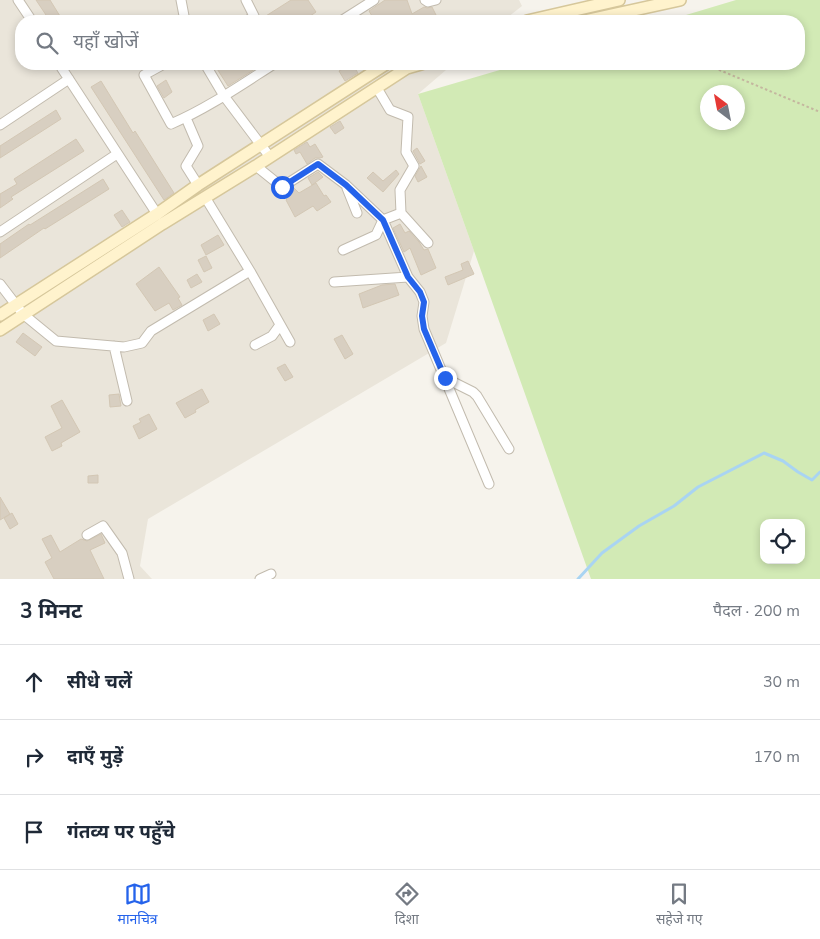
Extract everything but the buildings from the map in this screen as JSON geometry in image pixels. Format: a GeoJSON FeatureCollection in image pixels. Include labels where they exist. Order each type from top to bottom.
{"type":"FeatureCollection","features":[{"type":"Feature","properties":{"kind":"street"},"geometry":{"type":"LineString","coordinates":[[18,0],[28,15]]}},
{"type":"Feature","properties":{"kind":"street"},"geometry":{"type":"LineString","coordinates":[[181,0],[184,15]]}},
{"type":"Feature","properties":{"kind":"street"},"geometry":{"type":"LineString","coordinates":[[246,0],[254,15]]}},
{"type":"Feature","properties":{"kind":"street"},"geometry":{"type":"LineString","coordinates":[[350,15],[374,0]]}},
{"type":"Feature","properties":{"kind":"street"},"geometry":{"type":"LineString","coordinates":[[425,0],[428,2],[436,0]]}},
{"type":"Feature","properties":{"kind":"street"},"geometry":{"type":"LineString","coordinates":[[553,15],[619,0]]}},
{"type":"Feature","properties":{"kind":"street"},"geometry":{"type":"LineString","coordinates":[[610,15],[680,0]]}},
{"type":"Feature","properties":{"kind":"street"},"geometry":{"type":"LineString","coordinates":[[63,70],[157,214]]}},
{"type":"Feature","properties":{"kind":"street"},"geometry":{"type":"LineString","coordinates":[[153,70],[144,75],[171,124],[186,118],[265,70]]}},
{"type":"Feature","properties":{"kind":"street"},"geometry":{"type":"LineString","coordinates":[[209,70],[224,96],[270,157]]}},
{"type":"Feature","properties":{"kind":"street"},"geometry":{"type":"LineString","coordinates":[[0,314],[377,70]]}},
{"type":"Feature","properties":{"kind":"street"},"geometry":{"type":"LineString","coordinates":[[0,330],[404,70]]}},
{"type":"Feature","properties":{"kind":"street"},"geometry":{"type":"LineString","coordinates":[[0,125],[69,79]]}},
{"type":"Feature","properties":{"kind":"street"},"geometry":{"type":"LineString","coordinates":[[376,88],[390,110],[408,117],[406,152],[414,166],[400,190],[401,213],[428,243]]}},
{"type":"Feature","properties":{"kind":"street"},"geometry":{"type":"LineString","coordinates":[[186,118],[198,146],[186,166],[198,185]]}},
{"type":"Feature","properties":{"kind":"street"},"geometry":{"type":"LineString","coordinates":[[0,232],[117,154]]}},
{"type":"Feature","properties":{"kind":"street"},"geometry":{"type":"LineString","coordinates":[[256,166],[282,187],[318,164],[346,185],[383,220],[408,277],[420,292],[424,302],[422,316],[424,329],[489,484]]}},
{"type":"Feature","properties":{"kind":"street"},"geometry":{"type":"LineString","coordinates":[[346,185],[357,213]]}},
{"type":"Feature","properties":{"kind":"street"},"geometry":{"type":"LineString","coordinates":[[205,197],[290,342]]}},
{"type":"Feature","properties":{"kind":"street"},"geometry":{"type":"LineString","coordinates":[[343,250],[376,235],[383,220],[401,213]]}},
{"type":"Feature","properties":{"kind":"street"},"geometry":{"type":"LineString","coordinates":[[0,284],[23,314],[56,340],[124,347],[142,343],[151,331],[250,271]]}},
{"type":"Feature","properties":{"kind":"street"},"geometry":{"type":"LineString","coordinates":[[334,282],[408,277]]}},
{"type":"Feature","properties":{"kind":"street"},"geometry":{"type":"LineString","coordinates":[[255,345],[272,336],[280,325]]}},
{"type":"Feature","properties":{"kind":"street"},"geometry":{"type":"LineString","coordinates":[[114,346],[127,401]]}},
{"type":"Feature","properties":{"kind":"street"},"geometry":{"type":"LineString","coordinates":[[445,378],[473,392],[510,450]]}},
{"type":"Feature","properties":{"kind":"street"},"geometry":{"type":"LineString","coordinates":[[87,535],[103,526],[122,553],[130,579]]}},
{"type":"Feature","properties":{"kind":"street"},"geometry":{"type":"LineString","coordinates":[[260,579],[271,574]]}},
{"type":"Feature","properties":{"kind":"path"},"geometry":{"type":"LineString","coordinates":[[719,70],[820,112]]}},
{"type":"Feature","properties":{"kind":"shaded area"},"geometry":{"type":"Polygon","coordinates":[[[0,0],[519,0],[522,6],[511,15],[15,15],[15,70],[446,70],[418,94],[474,251],[446,343],[148,519],[140,566],[152,579],[0,579],[0,0]]]}},
{"type":"Feature","properties":{"kind":"green space"},"geometry":{"type":"Polygon","coordinates":[[[736,0],[820,0],[820,579],[591,579],[418,94],[500,70],[805,70],[805,15],[686,15],[736,0]]]}},
{"type":"Feature","properties":{"kind":"waterway"},"geometry":{"type":"LineString","coordinates":[[578,579],[602,553],[639,526],[674,506],[698,487],[764,453],[783,461],[812,480],[820,472]]}},
{"type":"Feature","properties":{"kind":"route"},"geometry":{"type":"LineString","coordinates":[[282,187],[318,164],[346,185],[383,220],[408,277],[420,292],[424,302],[422,316],[424,329],[445,378]]}}]}
